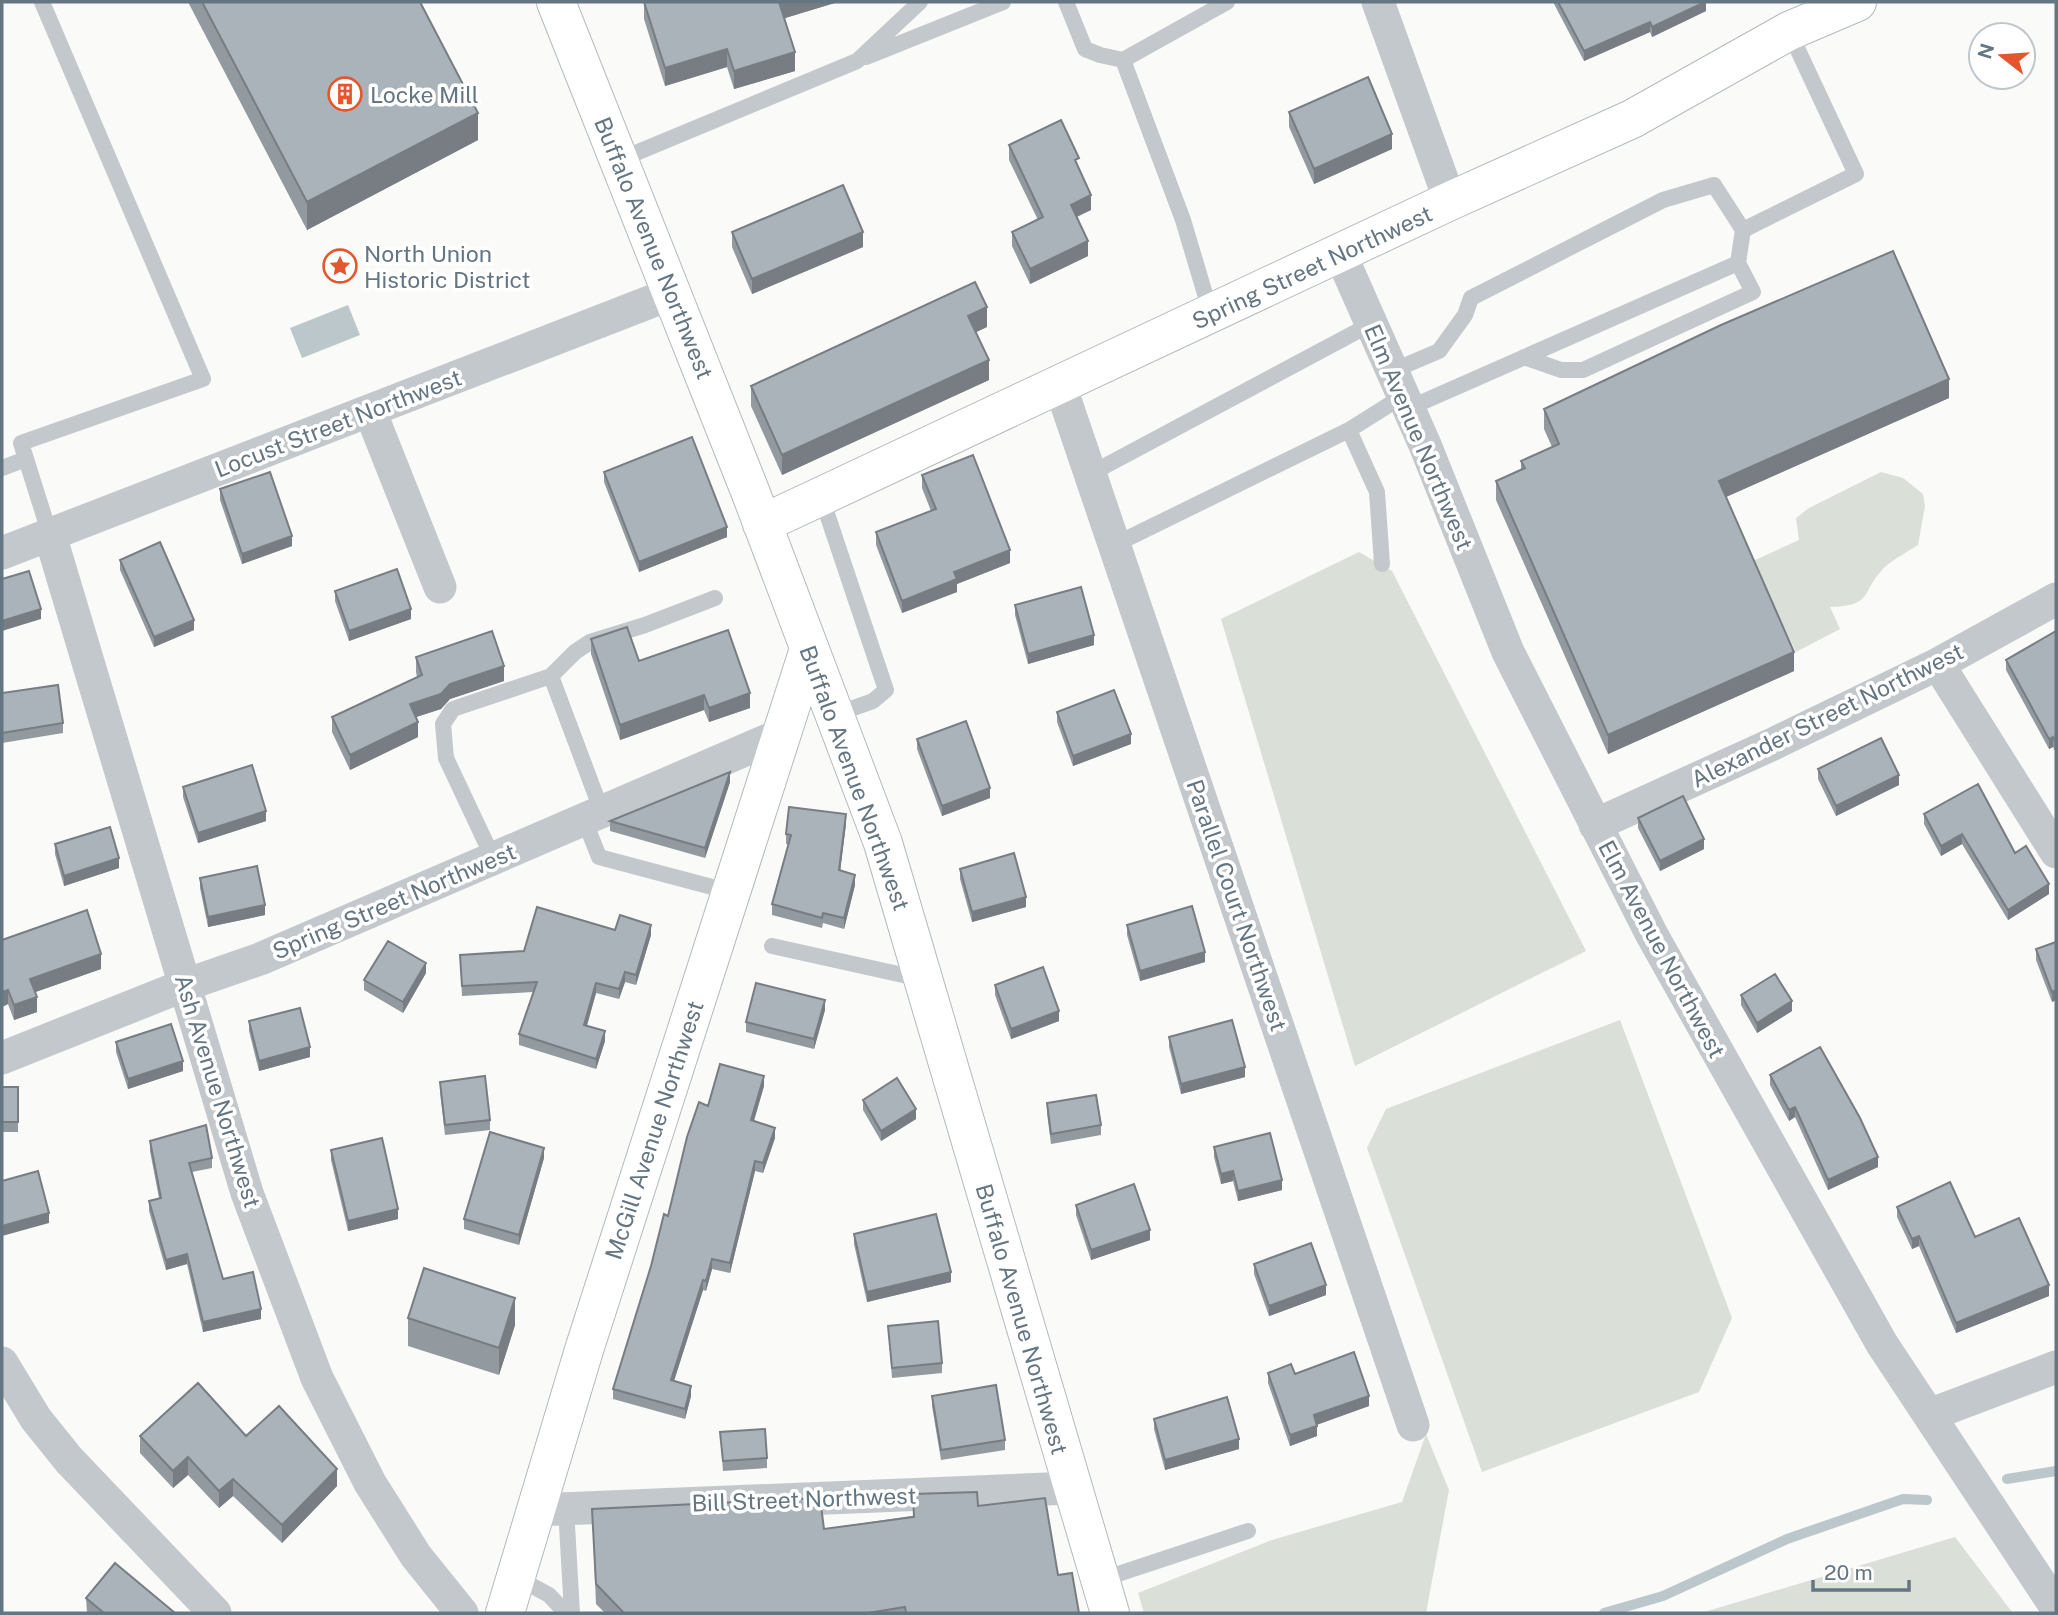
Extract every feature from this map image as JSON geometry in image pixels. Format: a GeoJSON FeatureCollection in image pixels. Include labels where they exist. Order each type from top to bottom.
{"type":"FeatureCollection","features":[{"type":"Feature","properties":{"kind":"street","name":"Buffalo Avenue Northwest"},"geometry":{"type":"LineString","coordinates":[[556,2],[673,293],[883,843],[1105,1597]]}},
{"type":"Feature","properties":{"kind":"street"},"geometry":{"type":"LineString","coordinates":[[1378,2],[1450,201]]}},
{"type":"Feature","properties":{"kind":"street","name":"Spring Street Northwest"},"geometry":{"type":"LineString","coordinates":[[762,524],[1450,201],[1632,119],[1790,31],[1857,2]]}},
{"type":"Feature","properties":{"kind":"street","name":"Elm Avenue Northwest"},"geometry":{"type":"LineString","coordinates":[[1340,253],[1401,392],[1508,652],[1658,947],[1882,1344],[2056,1607]]}},
{"type":"Feature","properties":{"kind":"street","name":"Locust Street Northwest"},"geometry":{"type":"LineString","coordinates":[[2,553],[673,293]]}},
{"type":"Feature","properties":{"kind":"street","name":"Parallel Court Northwest"},"geometry":{"type":"LineString","coordinates":[[1060,386],[1413,1425]]}},
{"type":"Feature","properties":{"kind":"street"},"geometry":{"type":"LineString","coordinates":[[370,411],[440,587]]}},
{"type":"Feature","properties":{"kind":"street","name":"Ash Avenue Northwest"},"geometry":{"type":"LineString","coordinates":[[50,535],[247,1193],[317,1378],[370,1483],[415,1556],[462,1613]]}},
{"type":"Feature","properties":{"kind":"street","name":"Alexander Street Northwest"},"geometry":{"type":"LineString","coordinates":[[1595,825],[1773,744],[1938,664],[2056,599]]}},
{"type":"Feature","properties":{"kind":"street","name":"McGill Avenue Northwest"},"geometry":{"type":"LineString","coordinates":[[505,1613],[516,1577],[551,1509],[588,1337],[809,649]]}},
{"type":"Feature","properties":{"kind":"street"},"geometry":{"type":"LineString","coordinates":[[1938,664],[2056,852]]}},
{"type":"Feature","properties":{"kind":"street","name":"Spring Street Northwest"},"geometry":{"type":"LineString","coordinates":[[2,1058],[184,985],[260,959],[782,734]]}},
{"type":"Feature","properties":{"kind":"street"},"geometry":{"type":"LineString","coordinates":[[2,1363],[36,1419],[69,1460],[215,1613]]}},
{"type":"Feature","properties":{"kind":"street"},"geometry":{"type":"LineString","coordinates":[[1929,1415],[2056,1367]]}},
{"type":"Feature","properties":{"kind":"street","name":"Bill Street Northwest"},"geometry":{"type":"LineString","coordinates":[[551,1509],[1071,1488]]}},
{"type":"Feature","properties":{"kind":"lane"},"geometry":{"type":"LineString","coordinates":[[42,2],[203,379],[21,443],[50,535]]}},
{"type":"Feature","properties":{"kind":"lane"},"geometry":{"type":"LineString","coordinates":[[857,61],[919,2]]}},
{"type":"Feature","properties":{"kind":"lane"},"geometry":{"type":"LineString","coordinates":[[619,160],[1003,2]]}},
{"type":"Feature","properties":{"kind":"lane"},"geometry":{"type":"LineString","coordinates":[[1066,2],[1085,49],[1124,60],[1227,2]]}},
{"type":"Feature","properties":{"kind":"lane"},"geometry":{"type":"LineString","coordinates":[[1743,230],[1856,174],[1790,31]]}},
{"type":"Feature","properties":{"kind":"lane"},"geometry":{"type":"LineString","coordinates":[[1124,60],[1183,220],[1210,314]]}},
{"type":"Feature","properties":{"kind":"lane"},"geometry":{"type":"LineString","coordinates":[[1114,545],[1349,430],[1401,392],[1439,351],[1465,315],[1471,298],[1663,200],[1714,185],[1743,230],[1738,263],[1753,292],[1583,370],[1561,370],[1524,358]]}},
{"type":"Feature","properties":{"kind":"lane"},"geometry":{"type":"LineString","coordinates":[[1401,392],[1524,358],[1738,263]]}},
{"type":"Feature","properties":{"kind":"lane"},"geometry":{"type":"LineString","coordinates":[[1090,474],[1371,324]]}},
{"type":"Feature","properties":{"kind":"lane"},"geometry":{"type":"LineString","coordinates":[[1349,430],[1377,492],[1381,564]]}},
{"type":"Feature","properties":{"kind":"lane"},"geometry":{"type":"LineString","coordinates":[[2,468],[26,459]]}},
{"type":"Feature","properties":{"kind":"lane"},"geometry":{"type":"LineString","coordinates":[[821,496],[886,690],[873,701],[834,715]]}},
{"type":"Feature","properties":{"kind":"lane"},"geometry":{"type":"LineString","coordinates":[[494,858],[446,758],[443,724],[453,709],[551,676],[575,652],[590,642],[645,625],[715,598]]}},
{"type":"Feature","properties":{"kind":"lane"},"geometry":{"type":"LineString","coordinates":[[551,676],[593,815],[599,857],[731,892]]}},
{"type":"Feature","properties":{"kind":"lane"},"geometry":{"type":"LineString","coordinates":[[772,946],[923,980]]}},
{"type":"Feature","properties":{"kind":"lane"},"geometry":{"type":"LineString","coordinates":[[551,1509],[572,1613]]}},
{"type":"Feature","properties":{"kind":"lane"},"geometry":{"type":"LineString","coordinates":[[1105,1597],[1248,1531]]}},
{"type":"Feature","properties":{"kind":"lane"},"geometry":{"type":"LineString","coordinates":[[516,1577],[549,1595],[566,1613]]}},
{"type":"Feature","properties":{"kind":"shaded area"},"geometry":{"type":"Polygon","coordinates":[[[348,305],[360,335],[302,358],[290,328],[348,305]]]}},
{"type":"Feature","properties":{"kind":"shaded area"},"geometry":{"type":"Polygon","coordinates":[[[1881,472],[1903,478],[1923,494],[1925,506],[1918,545],[1885,567],[1861,600],[1854,604],[1830,607],[1840,629],[1796,652],[1753,561],[1799,540],[1796,518],[1809,508],[1881,472]]]}},
{"type":"Feature","properties":{"kind":"shaded area"},"geometry":{"type":"Polygon","coordinates":[[[1359,552],[1392,571],[1586,951],[1355,1066],[1221,619],[1359,552]]]}},
{"type":"Feature","properties":{"kind":"shaded area"},"geometry":{"type":"Polygon","coordinates":[[[1620,1020],[1732,1318],[1699,1392],[1482,1472],[1367,1148],[1386,1109],[1620,1020]]]}},
{"type":"Feature","properties":{"kind":"shaded area"},"geometry":{"type":"Polygon","coordinates":[[[1426,1434],[1449,1490],[1426,1613],[1144,1613],[1138,1593],[1272,1540],[1402,1502],[1426,1434]]]}},
{"type":"Feature","properties":{"kind":"shaded area"},"geometry":{"type":"Polygon","coordinates":[[[1955,1537],[2012,1612],[1701,1613],[1955,1537]]]}},
{"type":"Feature","properties":{"kind":"building","name":"Locke Mill"},"geometry":{"type":"Polygon","coordinates":[[[202,2],[420,2],[478,113],[307,202],[202,2]]]}},
{"type":"Feature","properties":{"kind":"building"},"geometry":{"type":"Polygon","coordinates":[[[644,2],[779,2],[795,52],[734,71],[727,49],[665,68],[644,2]]]}},
{"type":"Feature","properties":{"kind":"building"},"geometry":{"type":"Polygon","coordinates":[[[1558,2],[1705,2],[1652,27],[1650,22],[1584,51],[1558,2]]]}},
{"type":"Feature","properties":{"kind":"building"},"geometry":{"type":"Polygon","coordinates":[[[1368,77],[1392,134],[1314,169],[1289,112],[1368,77]]]}},
{"type":"Feature","properties":{"kind":"building"},"geometry":{"type":"Polygon","coordinates":[[[1061,120],[1079,158],[1075,160],[1091,195],[1071,205],[1088,241],[1030,269],[1012,232],[1043,217],[1009,145],[1061,120]]]}},
{"type":"Feature","properties":{"kind":"building"},"geometry":{"type":"Polygon","coordinates":[[[843,185],[863,232],[752,279],[732,232],[843,185]]]}},
{"type":"Feature","properties":{"kind":"building"},"geometry":{"type":"Polygon","coordinates":[[[1893,251],[1949,379],[1719,481],[1794,652],[1608,735],[1496,481],[1525,468],[1521,461],[1559,444],[1544,409],[1721,325],[1893,251]]]}},
{"type":"Feature","properties":{"kind":"building"},"geometry":{"type":"Polygon","coordinates":[[[975,282],[987,307],[968,316],[989,360],[782,455],[751,386],[975,282]]]}},
{"type":"Feature","properties":{"kind":"building"},"geometry":{"type":"Polygon","coordinates":[[[692,437],[727,527],[639,562],[604,472],[692,437]]]}},
{"type":"Feature","properties":{"kind":"building"},"geometry":{"type":"Polygon","coordinates":[[[973,455],[1010,550],[954,572],[957,579],[902,601],[876,532],[936,509],[922,475],[973,455]]]}},
{"type":"Feature","properties":{"kind":"building"},"geometry":{"type":"Polygon","coordinates":[[[270,472],[292,536],[242,554],[220,489],[270,472]]]}},
{"type":"Feature","properties":{"kind":"building"},"geometry":{"type":"Polygon","coordinates":[[[160,542],[194,620],[154,637],[120,560],[160,542]]]}},
{"type":"Feature","properties":{"kind":"building"},"geometry":{"type":"Polygon","coordinates":[[[397,569],[411,609],[349,631],[335,591],[397,569]]]}},
{"type":"Feature","properties":{"kind":"building"},"geometry":{"type":"Polygon","coordinates":[[[29,571],[41,609],[2,621],[2,579],[29,571]]]}},
{"type":"Feature","properties":{"kind":"building"},"geometry":{"type":"Polygon","coordinates":[[[1081,587],[1094,635],[1028,654],[1015,605],[1081,587]]]}},
{"type":"Feature","properties":{"kind":"building"},"geometry":{"type":"Polygon","coordinates":[[[627,627],[639,661],[728,630],[750,693],[709,708],[704,695],[620,725],[591,639],[627,627]]]}},
{"type":"Feature","properties":{"kind":"building"},"geometry":{"type":"Polygon","coordinates":[[[492,631],[504,666],[450,684],[441,694],[410,704],[418,722],[350,755],[332,717],[422,675],[416,657],[492,631]]]}},
{"type":"Feature","properties":{"kind":"building"},"geometry":{"type":"Polygon","coordinates":[[[2056,631],[2056,743],[2053,737],[2049,739],[2006,660],[2056,631]]]}},
{"type":"Feature","properties":{"kind":"building"},"geometry":{"type":"Polygon","coordinates":[[[58,685],[63,723],[2,733],[2,693],[58,685]]]}},
{"type":"Feature","properties":{"kind":"building"},"geometry":{"type":"Polygon","coordinates":[[[1114,690],[1131,734],[1073,756],[1057,712],[1114,690]]]}},
{"type":"Feature","properties":{"kind":"building"},"geometry":{"type":"Polygon","coordinates":[[[966,721],[990,788],[942,806],[917,739],[966,721]]]}},
{"type":"Feature","properties":{"kind":"building"},"geometry":{"type":"Polygon","coordinates":[[[1881,738],[1899,775],[1836,806],[1818,769],[1881,738]]]}},
{"type":"Feature","properties":{"kind":"building"},"geometry":{"type":"Polygon","coordinates":[[[252,765],[266,811],[198,833],[183,787],[252,765]]]}},
{"type":"Feature","properties":{"kind":"building"},"geometry":{"type":"Polygon","coordinates":[[[730,772],[705,848],[610,821],[730,772]]]}},
{"type":"Feature","properties":{"kind":"building"},"geometry":{"type":"Polygon","coordinates":[[[1978,784],[2015,853],[2026,846],[2049,884],[2008,910],[1962,834],[1941,846],[1924,814],[1978,784]]]}},
{"type":"Feature","properties":{"kind":"building"},"geometry":{"type":"Polygon","coordinates":[[[1683,796],[1704,839],[1660,861],[1638,818],[1683,796]]]}},
{"type":"Feature","properties":{"kind":"building"},"geometry":{"type":"Polygon","coordinates":[[[789,807],[846,814],[839,870],[855,875],[844,918],[823,913],[822,918],[772,904],[791,835],[786,834],[789,807]]]}},
{"type":"Feature","properties":{"kind":"building"},"geometry":{"type":"Polygon","coordinates":[[[110,827],[119,858],[64,876],[55,844],[110,827]]]}},
{"type":"Feature","properties":{"kind":"building"},"geometry":{"type":"Polygon","coordinates":[[[1014,853],[1026,897],[972,912],[960,869],[1014,853]]]}},
{"type":"Feature","properties":{"kind":"building"},"geometry":{"type":"Polygon","coordinates":[[[257,866],[265,905],[208,917],[200,878],[257,866]]]}},
{"type":"Feature","properties":{"kind":"building"},"geometry":{"type":"Polygon","coordinates":[[[1192,906],[1205,952],[1140,971],[1127,925],[1192,906]]]}},
{"type":"Feature","properties":{"kind":"building"},"geometry":{"type":"Polygon","coordinates":[[[537,907],[615,930],[620,915],[651,925],[636,975],[625,972],[619,989],[596,983],[584,1025],[605,1031],[596,1059],[519,1034],[537,982],[462,986],[460,955],[524,951],[537,907]]]}},
{"type":"Feature","properties":{"kind":"building"},"geometry":{"type":"Polygon","coordinates":[[[87,910],[101,954],[30,979],[37,997],[14,1005],[8,990],[2,992],[2,940],[87,910]]]}},
{"type":"Feature","properties":{"kind":"building"},"geometry":{"type":"Polygon","coordinates":[[[388,941],[426,963],[403,1002],[364,980],[388,941]]]}},
{"type":"Feature","properties":{"kind":"building"},"geometry":{"type":"Polygon","coordinates":[[[2056,942],[2056,990],[2052,992],[2036,949],[2056,942]]]}},
{"type":"Feature","properties":{"kind":"building"},"geometry":{"type":"Polygon","coordinates":[[[1043,967],[1059,1011],[1011,1029],[995,985],[1043,967]]]}},
{"type":"Feature","properties":{"kind":"building"},"geometry":{"type":"Polygon","coordinates":[[[1775,974],[1792,1001],[1757,1023],[1741,995],[1775,974]]]}},
{"type":"Feature","properties":{"kind":"building"},"geometry":{"type":"Polygon","coordinates":[[[756,983],[825,1000],[814,1039],[746,1022],[756,983]]]}},
{"type":"Feature","properties":{"kind":"building"},"geometry":{"type":"Polygon","coordinates":[[[300,1008],[310,1047],[259,1061],[249,1021],[300,1008]]]}},
{"type":"Feature","properties":{"kind":"building"},"geometry":{"type":"Polygon","coordinates":[[[1232,1020],[1245,1067],[1181,1084],[1169,1037],[1232,1020]]]}},
{"type":"Feature","properties":{"kind":"building"},"geometry":{"type":"Polygon","coordinates":[[[171,1024],[183,1061],[128,1079],[116,1042],[171,1024]]]}},
{"type":"Feature","properties":{"kind":"building"},"geometry":{"type":"Polygon","coordinates":[[[1820,1047],[1860,1118],[1878,1157],[1828,1180],[1795,1107],[1789,1110],[1770,1075],[1820,1047]]]}},
{"type":"Feature","properties":{"kind":"building"},"geometry":{"type":"Polygon","coordinates":[[[720,1064],[764,1076],[751,1120],[775,1128],[763,1163],[755,1161],[730,1263],[712,1259],[706,1281],[703,1280],[671,1380],[691,1386],[685,1409],[613,1389],[664,1214],[668,1216],[687,1137],[699,1102],[708,1106],[720,1064]]]}},
{"type":"Feature","properties":{"kind":"building"},"geometry":{"type":"Polygon","coordinates":[[[485,1076],[490,1120],[445,1125],[440,1082],[485,1076]]]}},
{"type":"Feature","properties":{"kind":"building"},"geometry":{"type":"Polygon","coordinates":[[[897,1078],[916,1109],[881,1131],[863,1100],[897,1078]]]}},
{"type":"Feature","properties":{"kind":"building"},"geometry":{"type":"Polygon","coordinates":[[[2,1087],[18,1087],[18,1122],[2,1122],[2,1087]]]}},
{"type":"Feature","properties":{"kind":"building"},"geometry":{"type":"Polygon","coordinates":[[[1096,1095],[1101,1125],[1051,1134],[1047,1103],[1096,1095]]]}},
{"type":"Feature","properties":{"kind":"building"},"geometry":{"type":"Polygon","coordinates":[[[206,1125],[212,1158],[189,1163],[223,1279],[253,1272],[261,1309],[203,1322],[187,1254],[166,1260],[149,1201],[161,1198],[150,1141],[206,1125]]]}},
{"type":"Feature","properties":{"kind":"building"},"geometry":{"type":"Polygon","coordinates":[[[490,1132],[544,1148],[519,1235],[464,1219],[490,1132]]]}},
{"type":"Feature","properties":{"kind":"building"},"geometry":{"type":"Polygon","coordinates":[[[1270,1133],[1282,1180],[1238,1191],[1233,1171],[1221,1174],[1214,1147],[1270,1133]]]}},
{"type":"Feature","properties":{"kind":"building"},"geometry":{"type":"Polygon","coordinates":[[[382,1138],[398,1209],[348,1221],[331,1150],[382,1138]]]}},
{"type":"Feature","properties":{"kind":"building"},"geometry":{"type":"Polygon","coordinates":[[[38,1171],[49,1213],[2,1226],[2,1181],[38,1171]]]}},
{"type":"Feature","properties":{"kind":"building"},"geometry":{"type":"Polygon","coordinates":[[[1950,1182],[1975,1237],[2019,1218],[2049,1285],[1956,1323],[1919,1236],[1912,1239],[1897,1207],[1950,1182]]]}},
{"type":"Feature","properties":{"kind":"building"},"geometry":{"type":"Polygon","coordinates":[[[1134,1184],[1150,1230],[1091,1250],[1076,1205],[1134,1184]]]}},
{"type":"Feature","properties":{"kind":"building"},"geometry":{"type":"Polygon","coordinates":[[[936,1214],[951,1272],[867,1292],[854,1234],[936,1214]]]}},
{"type":"Feature","properties":{"kind":"building"},"geometry":{"type":"Polygon","coordinates":[[[1311,1243],[1326,1285],[1269,1306],[1254,1264],[1311,1243]]]}},
{"type":"Feature","properties":{"kind":"building"},"geometry":{"type":"Polygon","coordinates":[[[424,1268],[515,1298],[499,1348],[408,1318],[424,1268]]]}},
{"type":"Feature","properties":{"kind":"building"},"geometry":{"type":"Polygon","coordinates":[[[938,1321],[942,1363],[892,1368],[888,1326],[938,1321]]]}},
{"type":"Feature","properties":{"kind":"building"},"geometry":{"type":"Polygon","coordinates":[[[1354,1352],[1369,1396],[1314,1415],[1317,1426],[1290,1435],[1268,1373],[1291,1364],[1295,1374],[1354,1352]]]}},
{"type":"Feature","properties":{"kind":"building"},"geometry":{"type":"Polygon","coordinates":[[[198,1383],[246,1436],[279,1406],[337,1469],[282,1525],[233,1479],[219,1491],[188,1457],[173,1471],[140,1436],[198,1383]]]}},
{"type":"Feature","properties":{"kind":"building"},"geometry":{"type":"Polygon","coordinates":[[[996,1385],[1005,1440],[941,1450],[932,1396],[996,1385]]]}},
{"type":"Feature","properties":{"kind":"building"},"geometry":{"type":"Polygon","coordinates":[[[1227,1397],[1239,1439],[1165,1460],[1154,1419],[1227,1397]]]}},
{"type":"Feature","properties":{"kind":"building"},"geometry":{"type":"Polygon","coordinates":[[[765,1429],[767,1458],[723,1461],[720,1432],[765,1429]]]}},
{"type":"Feature","properties":{"kind":"building"},"geometry":{"type":"Polygon","coordinates":[[[977,1492],[978,1506],[1045,1498],[1058,1575],[1072,1573],[1079,1613],[906,1613],[905,1607],[868,1613],[624,1613],[596,1584],[592,1509],[820,1498],[824,1529],[914,1517],[913,1494],[977,1492]]]}},
{"type":"Feature","properties":{"kind":"building"},"geometry":{"type":"Polygon","coordinates":[[[115,1563],[175,1613],[104,1613],[86,1598],[115,1563]]]}},
{"type":"Feature","properties":{"kind":"waterway"},"geometry":{"type":"LineString","coordinates":[[2007,1479],[2056,1471]]}},
{"type":"Feature","properties":{"kind":"waterway"},"geometry":{"type":"LineString","coordinates":[[1604,1613],[1663,1596],[1787,1539],[1903,1499],[1927,1500]]}},
{"type":"Feature","properties":{"kind":"place","name":"Locke Mill"},"geometry":{"type":"Point","coordinates":[345,94]}},
{"type":"Feature","properties":{"kind":"place","name":"North Union Historic District"},"geometry":{"type":"Point","coordinates":[340,266]}}]}
